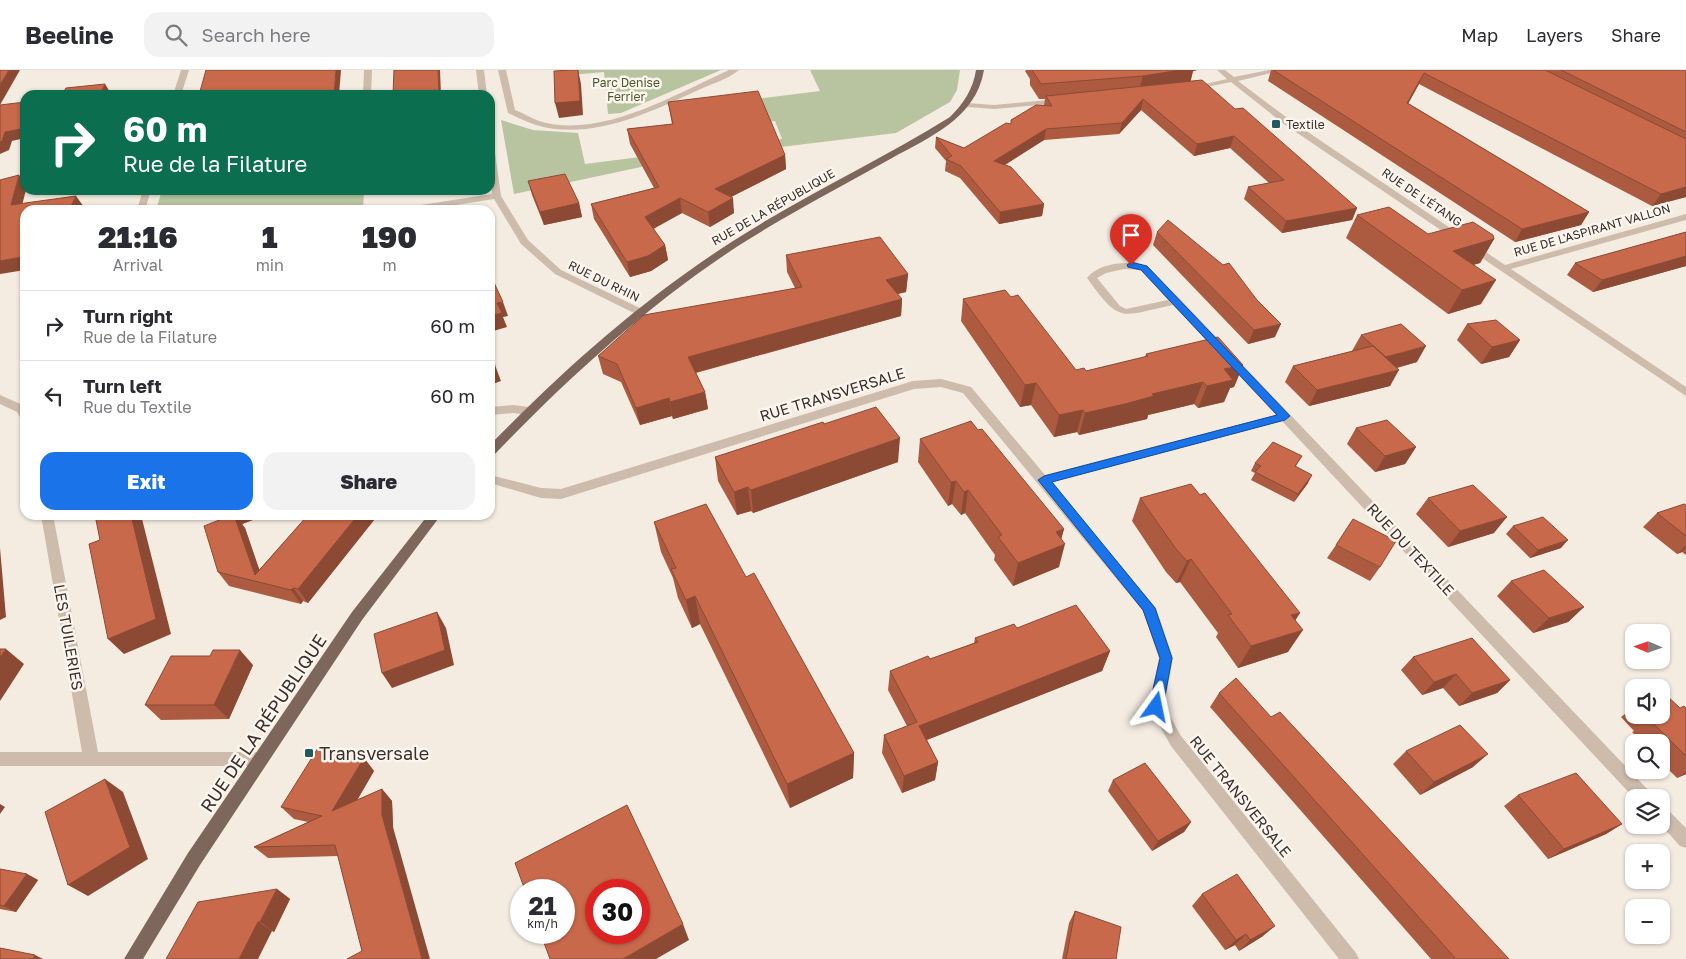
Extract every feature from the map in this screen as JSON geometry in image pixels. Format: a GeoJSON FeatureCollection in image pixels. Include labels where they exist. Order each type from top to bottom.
{"type":"FeatureCollection","features":[{"type":"Feature","properties":{"kind":"main road","name":"RUE DE LA RÉPUBLIQUE"},"geometry":{"type":"LineString","coordinates":[[495,447],[529,411],[640,312],[736,243],[928,135],[952,119],[967,105],[979,79],[980,70]]}},
{"type":"Feature","properties":{"kind":"main road","name":"RUE DE LA RÉPUBLIQUE"},"geometry":{"type":"LineString","coordinates":[[133,959],[260,759],[357,616],[431,520]]}},
{"type":"Feature","properties":{"kind":"street"},"geometry":{"type":"LineString","coordinates":[[179,90],[185,70]]}},
{"type":"Feature","properties":{"kind":"street"},"geometry":{"type":"LineString","coordinates":[[368,70],[368,90]]}},
{"type":"Feature","properties":{"kind":"street"},"geometry":{"type":"LineString","coordinates":[[480,70],[482,90]]}},
{"type":"Feature","properties":{"kind":"street"},"geometry":{"type":"LineString","coordinates":[[502,70],[511,111],[526,120],[556,127],[580,127],[618,122],[735,70]]}},
{"type":"Feature","properties":{"kind":"street","name":"RUE DE L'ÉTANG"},"geometry":{"type":"LineString","coordinates":[[1221,70],[1250,95],[1287,122],[1686,392]]}},
{"type":"Feature","properties":{"kind":"street"},"geometry":{"type":"LineString","coordinates":[[1184,90],[1280,70]]}},
{"type":"Feature","properties":{"kind":"street"},"geometry":{"type":"LineString","coordinates":[[967,105],[994,107],[1072,100]]}},
{"type":"Feature","properties":{"kind":"street","name":"RUE DU RHIN"},"geometry":{"type":"LineString","coordinates":[[495,181],[497,196],[524,242],[558,272],[640,312]]}},
{"type":"Feature","properties":{"kind":"street"},"geometry":{"type":"LineString","coordinates":[[440,205],[497,196]]}},
{"type":"Feature","properties":{"kind":"street","name":"RUE DE L'ASPIRANT VALLON"},"geometry":{"type":"LineString","coordinates":[[1504,268],[1686,217]]}},
{"type":"Feature","properties":{"kind":"street","name":"RUE DU TEXTILE"},"geometry":{"type":"LineString","coordinates":[[1176,301],[1125,312],[1116,308],[1092,278],[1097,272],[1131,265],[1144,268],[1176,301],[1285,416],[1637,789]]}},
{"type":"Feature","properties":{"kind":"street","name":"RUE TRANSVERSALE"},"geometry":{"type":"LineString","coordinates":[[495,480],[541,493],[561,494],[913,385],[941,383],[967,390],[1149,608],[1166,658],[1156,707],[1176,741],[1350,959]]}},
{"type":"Feature","properties":{"kind":"street"},"geometry":{"type":"LineString","coordinates":[[0,399],[20,409]]}},
{"type":"Feature","properties":{"kind":"street"},"geometry":{"type":"LineString","coordinates":[[495,411],[512,409],[529,411]]}},
{"type":"Feature","properties":{"kind":"street"},"geometry":{"type":"LineString","coordinates":[[1044,480],[1285,416]]}},
{"type":"Feature","properties":{"kind":"street","name":"LES TUILERIES"},"geometry":{"type":"LineString","coordinates":[[48,520],[91,758]]}},
{"type":"Feature","properties":{"kind":"street"},"geometry":{"type":"LineString","coordinates":[[0,759],[260,759]]}},
{"type":"Feature","properties":{"kind":"street"},"geometry":{"type":"LineString","coordinates":[[1670,823],[1686,840]]}},
{"type":"Feature","properties":{"kind":"green space","name":"Parc Denise Ferrier"},"geometry":{"type":"Polygon","coordinates":[[[560,70],[721,70],[621,113],[608,114],[604,72],[559,76],[560,70]]]}},
{"type":"Feature","properties":{"kind":"green space"},"geometry":{"type":"Polygon","coordinates":[[[810,70],[960,70],[957,90],[950,102],[896,133],[674,160],[514,194],[501,120],[533,130],[578,133],[585,164],[782,139],[775,121],[757,123],[748,100],[820,91],[810,70]]]}},
{"type":"Feature","properties":{"kind":"green space"},"geometry":{"type":"Polygon","coordinates":[[[160,195],[364,195],[363,205],[158,205],[160,195]]]}},
{"type":"Feature","properties":{"kind":"building"},"geometry":{"type":"Polygon","coordinates":[[[0,70],[9,70],[0,85],[0,70]]]}},
{"type":"Feature","properties":{"kind":"building"},"geometry":{"type":"Polygon","coordinates":[[[206,70],[336,70],[334,90],[200,90],[206,70]]]}},
{"type":"Feature","properties":{"kind":"building"},"geometry":{"type":"Polygon","coordinates":[[[394,70],[438,70],[439,90],[393,90],[394,70]]]}},
{"type":"Feature","properties":{"kind":"building"},"geometry":{"type":"Polygon","coordinates":[[[578,70],[580,101],[555,103],[554,71],[578,70]]]}},
{"type":"Feature","properties":{"kind":"building"},"geometry":{"type":"Polygon","coordinates":[[[1032,70],[1181,70],[1143,76],[1041,84],[1032,70]]]}},
{"type":"Feature","properties":{"kind":"building"},"geometry":{"type":"Polygon","coordinates":[[[1273,70],[1545,70],[1686,139],[1686,187],[1661,194],[1424,73],[1407,103],[1589,212],[1522,229],[1273,70]]]}},
{"type":"Feature","properties":{"kind":"building"},"geometry":{"type":"Polygon","coordinates":[[[1561,70],[1686,70],[1686,132],[1561,70]]]}},
{"type":"Feature","properties":{"kind":"building"},"geometry":{"type":"Polygon","coordinates":[[[1202,80],[1235,109],[1243,108],[1357,208],[1286,221],[1248,187],[1284,180],[1234,136],[1197,144],[1143,99],[1122,123],[1046,129],[994,161],[1011,167],[1044,204],[1000,212],[961,166],[946,159],[952,156],[936,137],[964,148],[1006,123],[1011,124],[1011,120],[1036,105],[1052,106],[1046,96],[1202,80]]]}},
{"type":"Feature","properties":{"kind":"building"},"geometry":{"type":"Polygon","coordinates":[[[105,84],[102,90],[65,90],[66,88],[105,84]]]}},
{"type":"Feature","properties":{"kind":"building"},"geometry":{"type":"Polygon","coordinates":[[[758,91],[785,155],[715,189],[733,198],[708,212],[680,198],[645,217],[665,245],[648,256],[627,262],[591,204],[659,187],[627,129],[673,124],[668,102],[758,91]]]}},
{"type":"Feature","properties":{"kind":"building"},"geometry":{"type":"Polygon","coordinates":[[[20,103],[20,129],[5,132],[0,142],[0,105],[20,103]]]}},
{"type":"Feature","properties":{"kind":"building"},"geometry":{"type":"Polygon","coordinates":[[[565,174],[579,203],[540,212],[528,181],[565,174]]]}},
{"type":"Feature","properties":{"kind":"building"},"geometry":{"type":"Polygon","coordinates":[[[19,175],[11,205],[76,196],[72,205],[20,205],[20,257],[0,261],[0,180],[19,175]]]}},
{"type":"Feature","properties":{"kind":"building"},"geometry":{"type":"Polygon","coordinates":[[[1389,207],[1428,234],[1473,222],[1493,235],[1494,239],[1453,251],[1496,280],[1462,290],[1357,215],[1389,207]]]}},
{"type":"Feature","properties":{"kind":"building"},"geometry":{"type":"Polygon","coordinates":[[[1168,220],[1223,265],[1229,263],[1257,300],[1281,324],[1254,330],[1157,232],[1168,220]]]}},
{"type":"Feature","properties":{"kind":"building"},"geometry":{"type":"Polygon","coordinates":[[[1686,232],[1686,256],[1602,280],[1575,263],[1686,232]]]}},
{"type":"Feature","properties":{"kind":"building"},"geometry":{"type":"Polygon","coordinates":[[[880,237],[908,274],[886,280],[902,299],[688,357],[705,392],[670,402],[669,398],[636,408],[617,364],[598,356],[644,315],[802,287],[786,255],[880,237]]]}},
{"type":"Feature","properties":{"kind":"building"},"geometry":{"type":"Polygon","coordinates":[[[495,285],[503,302],[497,303],[502,313],[495,315],[495,285]]]}},
{"type":"Feature","properties":{"kind":"building"},"geometry":{"type":"Polygon","coordinates":[[[1005,290],[1011,297],[1018,295],[1076,370],[1084,368],[1086,371],[1218,337],[1243,365],[1224,369],[1233,380],[1207,386],[1203,382],[1152,394],[1154,396],[1125,404],[1085,413],[1083,410],[1059,415],[1036,383],[1025,385],[963,299],[1005,290]]]}},
{"type":"Feature","properties":{"kind":"building"},"geometry":{"type":"Polygon","coordinates":[[[1496,320],[1520,340],[1492,347],[1467,324],[1496,320]]]}},
{"type":"Feature","properties":{"kind":"building"},"geometry":{"type":"Polygon","coordinates":[[[1401,324],[1426,346],[1386,357],[1361,335],[1401,324]]]}},
{"type":"Feature","properties":{"kind":"building"},"geometry":{"type":"Polygon","coordinates":[[[1373,346],[1399,370],[1317,390],[1293,366],[1373,346]]]}},
{"type":"Feature","properties":{"kind":"building"},"geometry":{"type":"Polygon","coordinates":[[[876,407],[900,438],[751,490],[748,487],[734,492],[715,457],[823,422],[824,424],[876,407]]]}},
{"type":"Feature","properties":{"kind":"building"},"geometry":{"type":"Polygon","coordinates":[[[1387,420],[1416,447],[1385,456],[1356,428],[1387,420]]]}},
{"type":"Feature","properties":{"kind":"building"},"geometry":{"type":"Polygon","coordinates":[[[971,421],[978,430],[982,429],[1064,529],[1056,532],[1065,544],[1018,563],[998,537],[1002,535],[968,490],[964,492],[956,481],[951,482],[920,439],[971,421]]]}},
{"type":"Feature","properties":{"kind":"building"},"geometry":{"type":"Polygon","coordinates":[[[1273,442],[1302,456],[1295,466],[1312,475],[1298,494],[1255,472],[1261,466],[1255,463],[1273,442]]]}},
{"type":"Feature","properties":{"kind":"building"},"geometry":{"type":"Polygon","coordinates":[[[1191,484],[1200,495],[1205,493],[1300,613],[1291,615],[1303,630],[1251,646],[1228,615],[1232,614],[1191,559],[1187,561],[1176,549],[1140,498],[1191,484]]]}},
{"type":"Feature","properties":{"kind":"building"},"geometry":{"type":"Polygon","coordinates":[[[1473,485],[1507,517],[1460,531],[1428,498],[1473,485]]]}},
{"type":"Feature","properties":{"kind":"building"},"geometry":{"type":"Polygon","coordinates":[[[706,504],[746,577],[754,573],[854,753],[787,784],[695,596],[686,600],[671,569],[676,568],[654,522],[706,504]]]}},
{"type":"Feature","properties":{"kind":"building"},"geometry":{"type":"Polygon","coordinates":[[[1686,505],[1686,536],[1657,513],[1686,505]]]}},
{"type":"Feature","properties":{"kind":"building"},"geometry":{"type":"Polygon","coordinates":[[[1543,517],[1568,540],[1538,550],[1513,526],[1543,517]]]}},
{"type":"Feature","properties":{"kind":"building"},"geometry":{"type":"Polygon","coordinates":[[[1353,519],[1396,541],[1380,567],[1336,545],[1353,519]]]}},
{"type":"Feature","properties":{"kind":"building"},"geometry":{"type":"Polygon","coordinates":[[[96,520],[132,520],[156,619],[108,639],[89,544],[100,540],[96,520]]]}},
{"type":"Feature","properties":{"kind":"building"},"geometry":{"type":"Polygon","coordinates":[[[219,520],[236,520],[255,575],[304,520],[354,520],[298,589],[293,588],[291,590],[218,572],[204,526],[219,520]]]}},
{"type":"Feature","properties":{"kind":"building"},"geometry":{"type":"Polygon","coordinates":[[[1544,570],[1584,607],[1549,618],[1511,581],[1544,570]]]}},
{"type":"Feature","properties":{"kind":"building"},"geometry":{"type":"Polygon","coordinates":[[[1076,605],[1110,651],[919,726],[938,762],[904,776],[884,735],[917,722],[890,671],[928,656],[930,659],[978,642],[975,638],[1014,624],[1017,628],[1076,605]]]}},
{"type":"Feature","properties":{"kind":"building"},"geometry":{"type":"Polygon","coordinates":[[[437,612],[445,650],[382,673],[374,634],[437,612]]]}},
{"type":"Feature","properties":{"kind":"building"},"geometry":{"type":"Polygon","coordinates":[[[1472,638],[1510,680],[1472,693],[1456,674],[1434,682],[1413,657],[1472,638]]]}},
{"type":"Feature","properties":{"kind":"building"},"geometry":{"type":"Polygon","coordinates":[[[0,649],[6,649],[0,657],[0,649]]]}},
{"type":"Feature","properties":{"kind":"building"},"geometry":{"type":"Polygon","coordinates":[[[213,650],[240,650],[214,705],[145,705],[171,656],[210,656],[213,650]]]}},
{"type":"Feature","properties":{"kind":"building"},"geometry":{"type":"Polygon","coordinates":[[[1236,678],[1271,717],[1280,712],[1509,959],[1456,959],[1219,693],[1236,678]]]}},
{"type":"Feature","properties":{"kind":"building"},"geometry":{"type":"Polygon","coordinates":[[[1670,699],[1680,708],[1684,706],[1686,708],[1686,756],[1670,740],[1670,734],[1664,734],[1654,724],[1670,724],[1670,699]]]}},
{"type":"Feature","properties":{"kind":"building"},"geometry":{"type":"Polygon","coordinates":[[[1460,725],[1488,754],[1434,782],[1406,751],[1460,725]]]}},
{"type":"Feature","properties":{"kind":"building"},"geometry":{"type":"Polygon","coordinates":[[[318,748],[364,758],[332,811],[382,789],[382,815],[422,959],[347,959],[362,951],[335,845],[254,847],[322,816],[281,807],[318,748]]]}},
{"type":"Feature","properties":{"kind":"building"},"geometry":{"type":"Polygon","coordinates":[[[1145,763],[1191,822],[1158,841],[1113,780],[1145,763]]]}},
{"type":"Feature","properties":{"kind":"building"},"geometry":{"type":"Polygon","coordinates":[[[1576,773],[1622,824],[1564,849],[1518,795],[1576,773]]]}},
{"type":"Feature","properties":{"kind":"building"},"geometry":{"type":"Polygon","coordinates":[[[105,779],[130,847],[68,885],[45,812],[105,779]]]}},
{"type":"Feature","properties":{"kind":"building"},"geometry":{"type":"Polygon","coordinates":[[[627,805],[683,924],[650,943],[650,879],[585,879],[585,944],[649,944],[623,959],[550,959],[544,944],[575,944],[575,879],[521,879],[515,863],[627,805]]]}},
{"type":"Feature","properties":{"kind":"building"},"geometry":{"type":"Polygon","coordinates":[[[0,869],[27,874],[4,906],[0,905],[0,869]]]}},
{"type":"Feature","properties":{"kind":"building"},"geometry":{"type":"Polygon","coordinates":[[[1237,874],[1275,926],[1250,940],[1246,934],[1236,940],[1202,894],[1237,874]]]}},
{"type":"Feature","properties":{"kind":"building"},"geometry":{"type":"Polygon","coordinates":[[[277,889],[239,959],[166,959],[198,902],[277,889]]]}},
{"type":"Feature","properties":{"kind":"building"},"geometry":{"type":"Polygon","coordinates":[[[1075,911],[1121,927],[1116,959],[1066,959],[1075,911]]]}},
{"type":"Feature","properties":{"kind":"building"},"geometry":{"type":"Polygon","coordinates":[[[0,948],[35,955],[33,959],[0,959],[0,948]]]}},
{"type":"Feature","properties":{"kind":"place","name":"Textile"},"geometry":{"type":"Point","coordinates":[1276,124]}},
{"type":"Feature","properties":{"kind":"place","name":"Transversale"},"geometry":{"type":"Point","coordinates":[309,753]}},
{"type":"Feature","properties":{"kind":"route"},"geometry":{"type":"LineString","coordinates":[[1131,265],[1144,268],[1285,416],[1044,480],[1149,608],[1166,658],[1156,707]]}}]}
